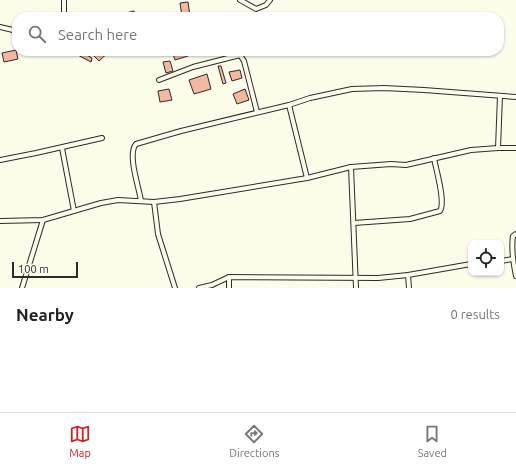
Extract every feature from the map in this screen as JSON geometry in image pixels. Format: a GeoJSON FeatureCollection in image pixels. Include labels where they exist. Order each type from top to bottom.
{"type":"FeatureCollection","features":[{"type":"Feature","properties":{"kind":"street"},"geometry":{"type":"LineString","coordinates":[[64,0],[64,12]]}},
{"type":"Feature","properties":{"kind":"street"},"geometry":{"type":"LineString","coordinates":[[240,0],[256,9],[266,5],[270,0]]}},
{"type":"Feature","properties":{"kind":"street"},"geometry":{"type":"LineString","coordinates":[[0,27],[12,30]]}},
{"type":"Feature","properties":{"kind":"street"},"geometry":{"type":"LineString","coordinates":[[159,80],[193,67],[236,56]]}},
{"type":"Feature","properties":{"kind":"street"},"geometry":{"type":"LineString","coordinates":[[241,56],[244,61],[257,112]]}},
{"type":"Feature","properties":{"kind":"street"},"geometry":{"type":"LineString","coordinates":[[141,201],[132,156],[136,144],[289,105],[310,98],[352,89],[384,88],[516,97]]}},
{"type":"Feature","properties":{"kind":"street"},"geometry":{"type":"LineString","coordinates":[[498,148],[500,96]]}},
{"type":"Feature","properties":{"kind":"street"},"geometry":{"type":"LineString","coordinates":[[289,105],[307,178]]}},
{"type":"Feature","properties":{"kind":"street"},"geometry":{"type":"LineString","coordinates":[[0,160],[62,148],[102,138]]}},
{"type":"Feature","properties":{"kind":"street"},"geometry":{"type":"LineString","coordinates":[[62,148],[74,211]]}},
{"type":"Feature","properties":{"kind":"street"},"geometry":{"type":"LineString","coordinates":[[0,221],[43,220],[101,203],[118,200],[154,202],[307,178],[351,167],[391,164],[406,165],[471,150],[516,148]]}},
{"type":"Feature","properties":{"kind":"street"},"geometry":{"type":"LineString","coordinates":[[354,223],[410,219],[440,211],[442,208],[442,199],[434,158]]}},
{"type":"Feature","properties":{"kind":"street"},"geometry":{"type":"LineString","coordinates":[[351,167],[356,288]]}},
{"type":"Feature","properties":{"kind":"street"},"geometry":{"type":"LineString","coordinates":[[154,202],[158,234],[175,288]]}},
{"type":"Feature","properties":{"kind":"street"},"geometry":{"type":"LineString","coordinates":[[22,288],[43,220]]}},
{"type":"Feature","properties":{"kind":"street"},"geometry":{"type":"LineString","coordinates":[[516,234],[513,236],[512,242],[516,276]]}},
{"type":"Feature","properties":{"kind":"street"},"geometry":{"type":"LineString","coordinates":[[504,260],[513,259]]}},
{"type":"Feature","properties":{"kind":"street"},"geometry":{"type":"LineString","coordinates":[[199,288],[204,288],[229,277],[378,278],[408,275],[468,265]]}},
{"type":"Feature","properties":{"kind":"street"},"geometry":{"type":"LineString","coordinates":[[408,275],[409,288]]}},
{"type":"Feature","properties":{"kind":"street"},"geometry":{"type":"LineString","coordinates":[[229,277],[229,288]]}},
{"type":"Feature","properties":{"kind":"building"},"geometry":{"type":"Polygon","coordinates":[[[188,2],[189,12],[181,12],[180,3],[188,2]]]}},
{"type":"Feature","properties":{"kind":"building"},"geometry":{"type":"Polygon","coordinates":[[[12,51],[12,56],[17,56],[18,59],[4,62],[2,53],[12,51]]]}},
{"type":"Feature","properties":{"kind":"building"},"geometry":{"type":"Polygon","coordinates":[[[80,56],[89,56],[92,58],[91,62],[80,56]]]}},
{"type":"Feature","properties":{"kind":"building"},"geometry":{"type":"Polygon","coordinates":[[[94,56],[104,56],[99,61],[94,56]]]}},
{"type":"Feature","properties":{"kind":"building"},"geometry":{"type":"Polygon","coordinates":[[[174,56],[188,56],[175,60],[174,56]]]}},
{"type":"Feature","properties":{"kind":"building"},"geometry":{"type":"Polygon","coordinates":[[[170,61],[173,71],[166,73],[163,62],[170,61]]]}},
{"type":"Feature","properties":{"kind":"building"},"geometry":{"type":"Polygon","coordinates":[[[218,66],[221,66],[226,83],[223,84],[218,66]]]}},
{"type":"Feature","properties":{"kind":"building"},"geometry":{"type":"Polygon","coordinates":[[[240,70],[242,78],[232,81],[229,72],[240,70]]]}},
{"type":"Feature","properties":{"kind":"building"},"geometry":{"type":"Polygon","coordinates":[[[207,74],[211,89],[194,94],[189,80],[207,74]]]}},
{"type":"Feature","properties":{"kind":"building"},"geometry":{"type":"Polygon","coordinates":[[[169,89],[172,100],[160,102],[158,91],[169,89]]]}},
{"type":"Feature","properties":{"kind":"building"},"geometry":{"type":"Polygon","coordinates":[[[245,89],[249,100],[237,104],[233,94],[245,89]]]}}]}
